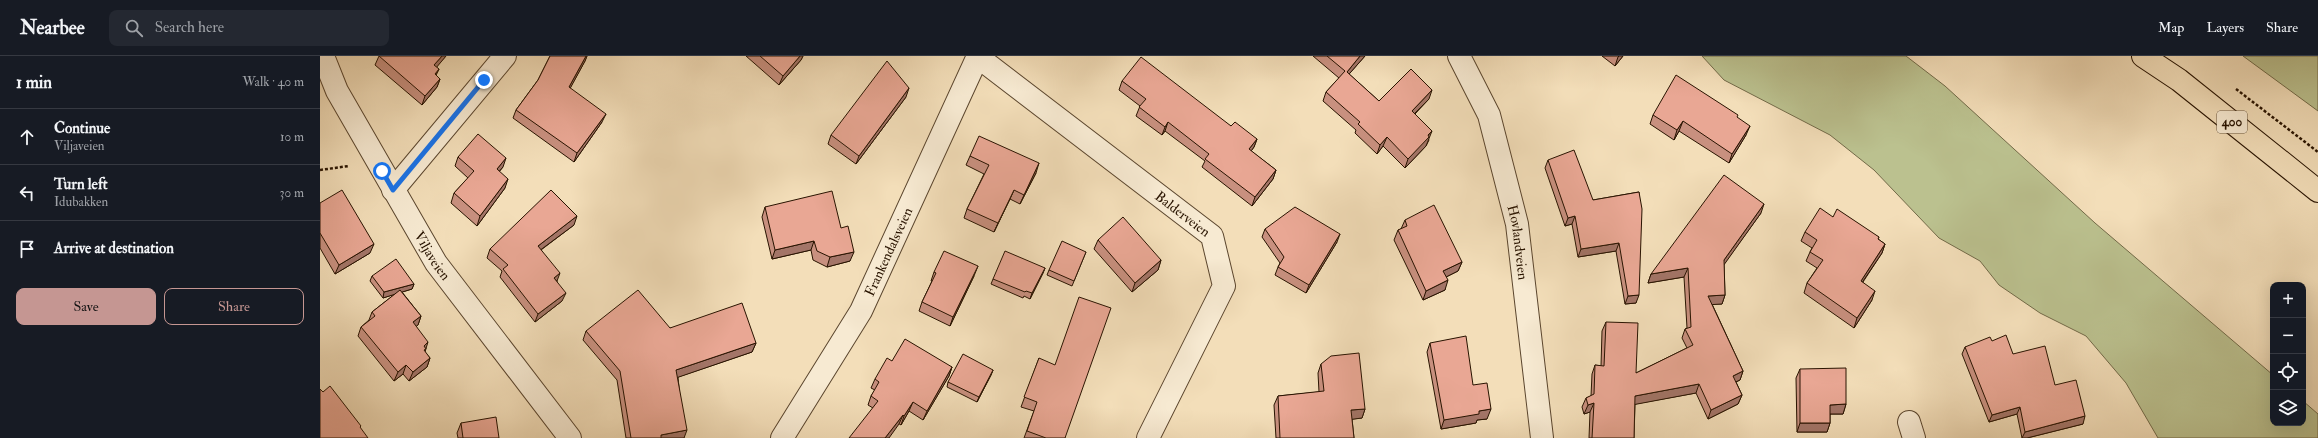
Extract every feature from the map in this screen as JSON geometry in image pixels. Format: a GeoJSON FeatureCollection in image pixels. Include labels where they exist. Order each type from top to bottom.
{"type":"FeatureCollection","features":[{"type":"Feature","properties":{"kind":"highway","name":"400"},"geometry":{"type":"LineString","coordinates":[[2143,56],[2179,80],[2318,191]]}},
{"type":"Feature","properties":{"kind":"street","name":"Viljaveien"},"geometry":{"type":"LineString","coordinates":[[323,56],[337,91],[436,263],[570,438]]}},
{"type":"Feature","properties":{"kind":"street"},"geometry":{"type":"LineString","coordinates":[[393,190],[505,56]]}},
{"type":"Feature","properties":{"kind":"street","name":"Frankendalsveien"},"geometry":{"type":"LineString","coordinates":[[782,438],[862,311],[978,56]]}},
{"type":"Feature","properties":{"kind":"street","name":"Balderveien"},"geometry":{"type":"LineString","coordinates":[[978,56],[1212,236],[1224,286],[1148,438]]}},
{"type":"Feature","properties":{"kind":"street","name":"Hovlandveien"},"geometry":{"type":"LineString","coordinates":[[1459,56],[1489,115],[1517,224],[1542,438]]}},
{"type":"Feature","properties":{"kind":"path"},"geometry":{"type":"LineString","coordinates":[[2235,88],[2318,152]]}},
{"type":"Feature","properties":{"kind":"green space"},"geometry":{"type":"Polygon","coordinates":[[[1702,56],[1906,56],[1945,86],[2095,223],[2270,372],[2270,426],[2306,426],[2306,404],[2318,414],[2318,438],[2158,438],[2126,383],[2086,336],[2040,313],[1999,285],[1980,261],[1939,238],[1874,170],[1830,135],[1724,80],[1702,56]]]}},
{"type":"Feature","properties":{"kind":"green space"},"geometry":{"type":"Polygon","coordinates":[[[2243,56],[2318,56],[2318,111],[2243,56]]]}},
{"type":"Feature","properties":{"kind":"building"},"geometry":{"type":"Polygon","coordinates":[[[379,56],[442,56],[434,65],[439,69],[435,74],[440,79],[425,96],[379,56]]]}},
{"type":"Feature","properties":{"kind":"building"},"geometry":{"type":"Polygon","coordinates":[[[550,56],[586,56],[569,87],[606,114],[577,153],[516,110],[538,80],[550,56]]]}},
{"type":"Feature","properties":{"kind":"building"},"geometry":{"type":"Polygon","coordinates":[[[760,56],[800,56],[783,76],[760,56]]]}},
{"type":"Feature","properties":{"kind":"building"},"geometry":{"type":"Polygon","coordinates":[[[1327,56],[1360,56],[1347,72],[1379,101],[1411,69],[1432,90],[1412,111],[1432,131],[1428,135],[1429,137],[1408,159],[1387,137],[1380,145],[1358,124],[1360,122],[1326,92],[1345,71],[1327,56]]]}},
{"type":"Feature","properties":{"kind":"building"},"geometry":{"type":"Polygon","coordinates":[[[1141,57],[1231,126],[1235,122],[1257,139],[1249,149],[1276,170],[1255,197],[1205,159],[1209,154],[1168,122],[1165,127],[1139,107],[1146,99],[1122,81],[1141,57]]]}},
{"type":"Feature","properties":{"kind":"building"},"geometry":{"type":"Polygon","coordinates":[[[887,61],[909,88],[859,156],[831,135],[887,61]]]}},
{"type":"Feature","properties":{"kind":"building"},"geometry":{"type":"Polygon","coordinates":[[[1676,75],[1738,115],[1737,117],[1750,126],[1732,154],[1683,121],[1677,130],[1653,115],[1676,75]]]}},
{"type":"Feature","properties":{"kind":"building"},"geometry":{"type":"Polygon","coordinates":[[[478,134],[506,158],[497,169],[508,179],[480,216],[454,193],[474,171],[458,157],[478,134]]]}},
{"type":"Feature","properties":{"kind":"building"},"geometry":{"type":"Polygon","coordinates":[[[979,136],[1039,163],[1024,195],[1014,190],[998,223],[967,209],[989,165],[970,156],[979,136]]]}},
{"type":"Feature","properties":{"kind":"building"},"geometry":{"type":"Polygon","coordinates":[[[1574,150],[1593,200],[1639,192],[1642,209],[1639,295],[1628,296],[1619,243],[1581,249],[1575,216],[1568,218],[1548,160],[1574,150]]]}},
{"type":"Feature","properties":{"kind":"building"},"geometry":{"type":"Polygon","coordinates":[[[1724,175],[1764,204],[1724,260],[1725,295],[1708,296],[1743,371],[1733,376],[1742,395],[1711,410],[1699,384],[1635,396],[1634,438],[1592,438],[1594,403],[1588,405],[1586,398],[1594,394],[1595,365],[1604,366],[1606,322],[1638,323],[1636,373],[1693,345],[1685,329],[1691,327],[1688,268],[1651,274],[1724,175]]]}},
{"type":"Feature","properties":{"kind":"building"},"geometry":{"type":"Polygon","coordinates":[[[342,190],[374,244],[339,265],[320,233],[320,203],[342,190]]]}},
{"type":"Feature","properties":{"kind":"building"},"geometry":{"type":"Polygon","coordinates":[[[551,190],[577,216],[538,246],[560,273],[554,278],[566,293],[538,314],[503,269],[508,265],[490,249],[551,190]]]}},
{"type":"Feature","properties":{"kind":"building"},"geometry":{"type":"Polygon","coordinates":[[[832,191],[841,228],[848,226],[854,252],[830,257],[817,251],[814,241],[775,250],[765,207],[832,191]]]}},
{"type":"Feature","properties":{"kind":"building"},"geometry":{"type":"Polygon","coordinates":[[[1434,205],[1462,262],[1443,271],[1448,280],[1426,291],[1398,230],[1407,226],[1405,220],[1434,205]]]}},
{"type":"Feature","properties":{"kind":"building"},"geometry":{"type":"Polygon","coordinates":[[[1295,207],[1340,234],[1309,285],[1278,267],[1284,257],[1265,229],[1295,207]]]}},
{"type":"Feature","properties":{"kind":"building"},"geometry":{"type":"Polygon","coordinates":[[[1820,208],[1833,217],[1837,209],[1879,237],[1878,239],[1885,244],[1861,281],[1875,291],[1857,318],[1807,283],[1823,260],[1810,252],[1817,240],[1805,232],[1820,208]]]}},
{"type":"Feature","properties":{"kind":"building"},"geometry":{"type":"Polygon","coordinates":[[[1123,217],[1161,260],[1135,283],[1098,240],[1123,217]]]}},
{"type":"Feature","properties":{"kind":"building"},"geometry":{"type":"Polygon","coordinates":[[[1062,241],[1086,252],[1074,281],[1049,270],[1062,241]]]}},
{"type":"Feature","properties":{"kind":"building"},"geometry":{"type":"Polygon","coordinates":[[[944,251],[978,266],[953,317],[922,302],[936,273],[934,272],[944,251]]]}},
{"type":"Feature","properties":{"kind":"building"},"geometry":{"type":"Polygon","coordinates":[[[1005,251],[1045,268],[1032,293],[1025,292],[993,279],[1005,251]]]}},
{"type":"Feature","properties":{"kind":"building"},"geometry":{"type":"Polygon","coordinates":[[[396,259],[414,284],[384,292],[372,276],[396,259]]]}},
{"type":"Feature","properties":{"kind":"building"},"geometry":{"type":"Polygon","coordinates":[[[400,290],[421,316],[413,322],[428,342],[424,346],[426,349],[424,350],[430,358],[413,372],[406,365],[398,372],[361,327],[375,316],[372,312],[400,290]]]}},
{"type":"Feature","properties":{"kind":"building"},"geometry":{"type":"Polygon","coordinates":[[[638,290],[670,328],[742,303],[756,343],[676,370],[687,430],[661,435],[661,438],[631,438],[620,371],[586,331],[638,290]]]}},
{"type":"Feature","properties":{"kind":"building"},"geometry":{"type":"Polygon","coordinates":[[[1079,297],[1111,308],[1065,438],[1046,438],[1027,431],[1037,402],[1024,397],[1039,358],[1055,365],[1079,297]]]}},
{"type":"Feature","properties":{"kind":"building"},"geometry":{"type":"Polygon","coordinates":[[[2006,335],[2013,354],[2045,346],[2055,385],[2076,380],[2085,416],[2025,432],[2020,407],[1992,415],[1965,347],[1990,337],[1992,341],[2006,335]]]}},
{"type":"Feature","properties":{"kind":"building"},"geometry":{"type":"Polygon","coordinates":[[[1466,336],[1473,385],[1487,383],[1491,409],[1479,411],[1479,414],[1444,420],[1430,343],[1466,336]]]}},
{"type":"Feature","properties":{"kind":"building"},"geometry":{"type":"Polygon","coordinates":[[[905,339],[952,367],[927,411],[913,402],[904,416],[903,415],[885,438],[849,438],[878,401],[871,396],[879,382],[875,379],[887,358],[892,361],[905,339]]]}},
{"type":"Feature","properties":{"kind":"building"},"geometry":{"type":"Polygon","coordinates":[[[1359,353],[1365,409],[1351,410],[1354,438],[1280,438],[1278,396],[1324,391],[1321,364],[1331,356],[1359,353]]]}},
{"type":"Feature","properties":{"kind":"building"},"geometry":{"type":"Polygon","coordinates":[[[963,354],[993,370],[979,397],[948,382],[963,354]]]}},
{"type":"Feature","properties":{"kind":"building"},"geometry":{"type":"Polygon","coordinates":[[[1846,368],[1846,404],[1830,405],[1830,423],[1800,423],[1800,369],[1846,368]]]}},
{"type":"Feature","properties":{"kind":"building"},"geometry":{"type":"Polygon","coordinates":[[[330,386],[361,426],[360,427],[368,438],[320,438],[320,389],[323,392],[330,386]]]}},
{"type":"Feature","properties":{"kind":"building"},"geometry":{"type":"Polygon","coordinates":[[[496,417],[499,438],[463,438],[461,423],[496,417]]]}},
{"type":"Feature","properties":{"kind":"route"},"geometry":{"type":"LineString","coordinates":[[382,171],[393,190],[484,80]]}}]}
